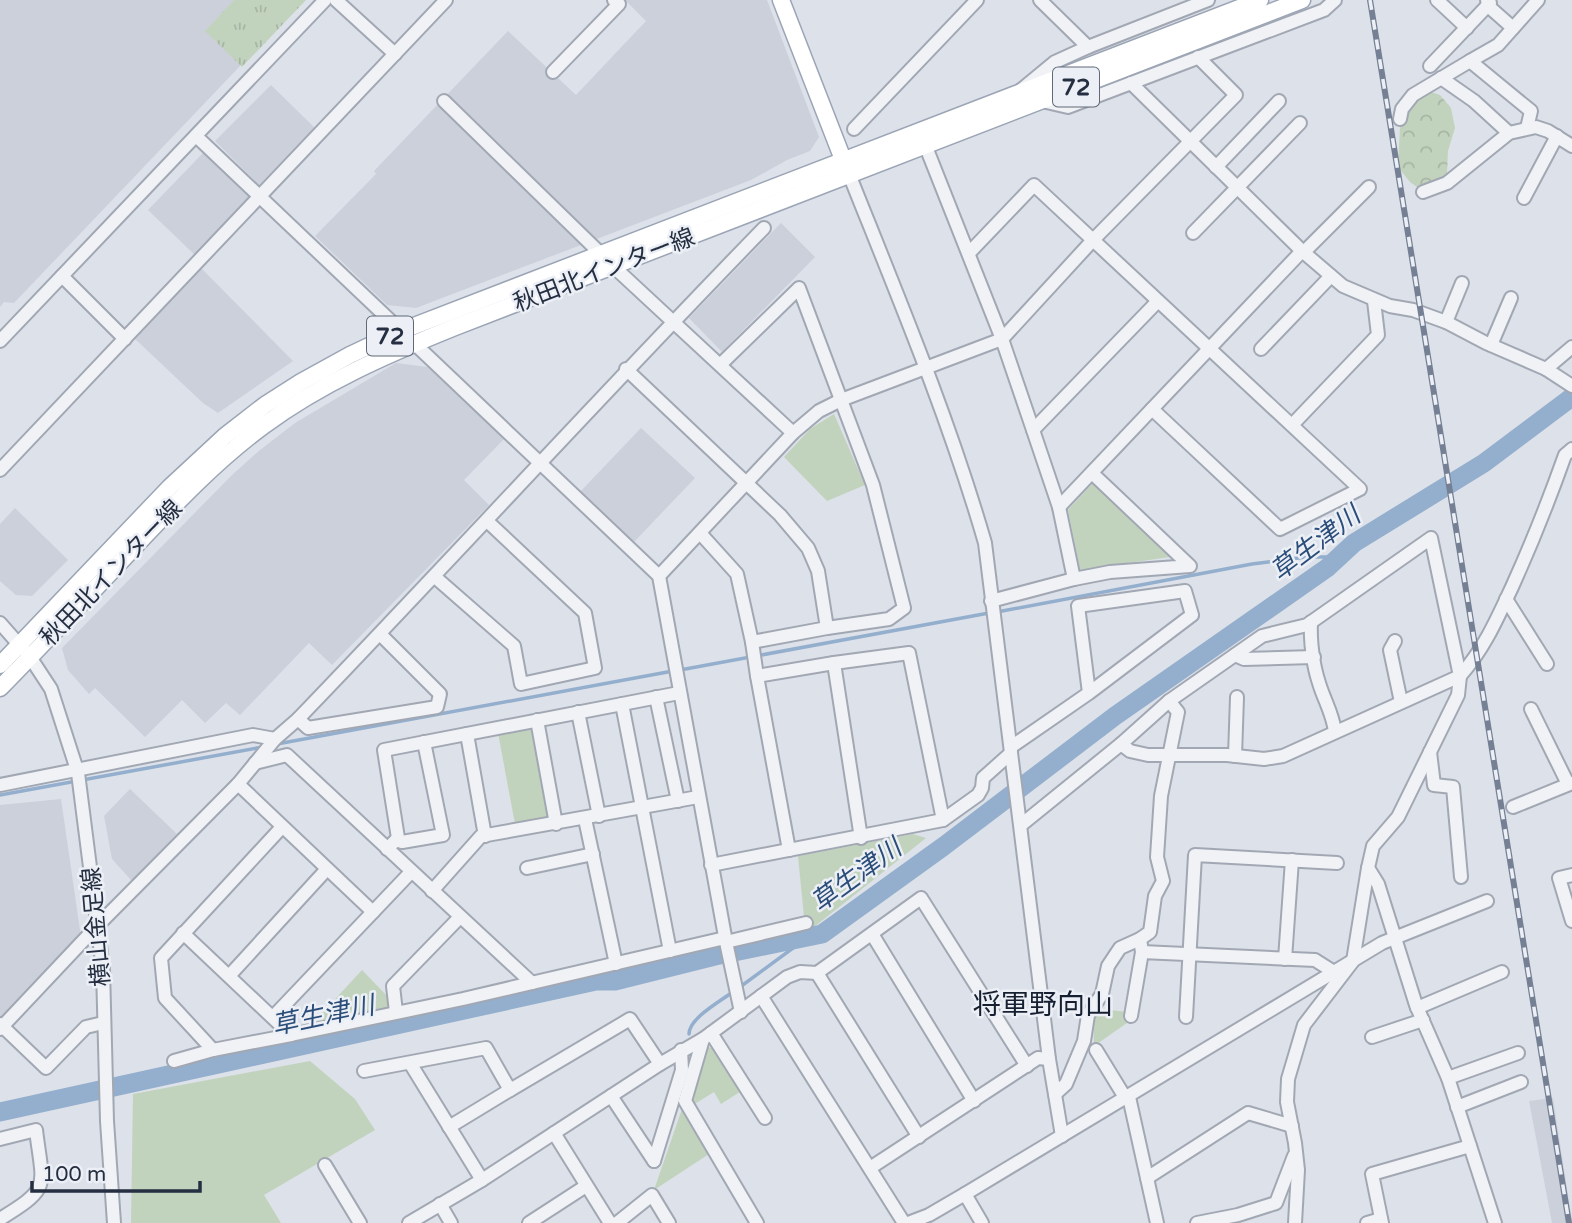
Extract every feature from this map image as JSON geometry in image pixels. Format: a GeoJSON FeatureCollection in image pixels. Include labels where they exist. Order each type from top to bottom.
{"type":"FeatureCollection","features":[{"type":"Feature","properties":{"kind":"main road"},"geometry":{"type":"LineString","coordinates":[[781,0],[847,169]]}},
{"type":"Feature","properties":{"kind":"main road","name":"秋田北インター線"},"geometry":{"type":"LineString","coordinates":[[0,665],[25,651],[242,443],[282,413],[331,383],[415,343],[614,267],[847,169],[1013,96],[1053,72],[1260,0]]}},
{"type":"Feature","properties":{"kind":"main road","name":"秋田北インター線"},"geometry":{"type":"LineString","coordinates":[[0,688],[25,651],[170,487],[225,436],[265,405],[350,355],[401,331],[601,254],[847,169],[926,147],[1302,0]]}},
{"type":"Feature","properties":{"kind":"street"},"geometry":{"type":"LineString","coordinates":[[0,341],[325,0]]}},
{"type":"Feature","properties":{"kind":"street"},"geometry":{"type":"LineString","coordinates":[[336,0],[395,54]]}},
{"type":"Feature","properties":{"kind":"street"},"geometry":{"type":"LineString","coordinates":[[0,471],[446,0]]}},
{"type":"Feature","properties":{"kind":"street"},"geometry":{"type":"LineString","coordinates":[[554,72],[619,4],[614,0]]}},
{"type":"Feature","properties":{"kind":"street"},"geometry":{"type":"LineString","coordinates":[[854,129],[977,0]]}},
{"type":"Feature","properties":{"kind":"street"},"geometry":{"type":"LineString","coordinates":[[1040,0],[1088,47]]}},
{"type":"Feature","properties":{"kind":"street"},"geometry":{"type":"LineString","coordinates":[[1053,72],[1088,47],[1208,0]]}},
{"type":"Feature","properties":{"kind":"street"},"geometry":{"type":"LineString","coordinates":[[1042,101],[1068,107],[1324,10],[1335,0]]}},
{"type":"Feature","properties":{"kind":"street"},"geometry":{"type":"LineString","coordinates":[[1437,0],[1467,28]]}},
{"type":"Feature","properties":{"kind":"street"},"geometry":{"type":"LineString","coordinates":[[1399,119],[1402,108],[1413,94],[1498,45],[1538,0]]}},
{"type":"Feature","properties":{"kind":"street"},"geometry":{"type":"LineString","coordinates":[[1430,66],[1487,3],[1513,28]]}},
{"type":"Feature","properties":{"kind":"street"},"geometry":{"type":"LineString","coordinates":[[659,576],[793,433],[819,411],[841,400],[1002,339],[1093,240],[1236,95],[1198,57]]}},
{"type":"Feature","properties":{"kind":"street"},"geometry":{"type":"LineString","coordinates":[[1470,61],[1531,111],[1527,128]]}},
{"type":"Feature","properties":{"kind":"street"},"geometry":{"type":"LineString","coordinates":[[1441,78],[1474,101],[1508,133]]}},
{"type":"Feature","properties":{"kind":"street"},"geometry":{"type":"LineString","coordinates":[[1130,83],[1303,252],[1343,286],[1374,301],[1413,310],[1446,322],[1550,371],[1572,386]]}},
{"type":"Feature","properties":{"kind":"street"},"geometry":{"type":"LineString","coordinates":[[444,101],[601,254]]}},
{"type":"Feature","properties":{"kind":"street"},"geometry":{"type":"LineString","coordinates":[[1216,167],[1279,101]]}},
{"type":"Feature","properties":{"kind":"street"},"geometry":{"type":"LineString","coordinates":[[1193,233],[1300,123]]}},
{"type":"Feature","properties":{"kind":"street"},"geometry":{"type":"LineString","coordinates":[[1423,192],[1447,183],[1508,133],[1536,127],[1572,146]]}},
{"type":"Feature","properties":{"kind":"street"},"geometry":{"type":"LineString","coordinates":[[196,136],[659,576],[698,797],[741,1012]]}},
{"type":"Feature","properties":{"kind":"street"},"geometry":{"type":"LineString","coordinates":[[1524,198],[1557,136]]}},
{"type":"Feature","properties":{"kind":"street"},"geometry":{"type":"LineString","coordinates":[[926,147],[1002,339],[1059,507],[1074,579]]}},
{"type":"Feature","properties":{"kind":"street"},"geometry":{"type":"LineString","coordinates":[[847,169],[964,471],[985,543],[1049,1059],[1062,1136]]}},
{"type":"Feature","properties":{"kind":"street"},"geometry":{"type":"LineString","coordinates":[[969,253],[1034,185],[1360,489],[1280,529],[1152,409]]}},
{"type":"Feature","properties":{"kind":"street"},"geometry":{"type":"LineString","coordinates":[[1059,507],[1303,252],[1369,187]]}},
{"type":"Feature","properties":{"kind":"street"},"geometry":{"type":"LineString","coordinates":[[103,1023],[86,1027],[47,1068],[1,1026],[238,784],[275,740],[435,577],[626,369],[764,228]]}},
{"type":"Feature","properties":{"kind":"street"},"geometry":{"type":"LineString","coordinates":[[614,267],[793,433]]}},
{"type":"Feature","properties":{"kind":"street"},"geometry":{"type":"LineString","coordinates":[[62,276],[125,339]]}},
{"type":"Feature","properties":{"kind":"street"},"geometry":{"type":"LineString","coordinates":[[1261,349],[1331,276]]}},
{"type":"Feature","properties":{"kind":"street"},"geometry":{"type":"LineString","coordinates":[[1446,322],[1462,283]]}},
{"type":"Feature","properties":{"kind":"street"},"geometry":{"type":"LineString","coordinates":[[721,364],[799,288],[873,485],[904,608],[889,620],[827,628],[753,646]]}},
{"type":"Feature","properties":{"kind":"street"},"geometry":{"type":"LineString","coordinates":[[1491,345],[1511,298]]}},
{"type":"Feature","properties":{"kind":"street"},"geometry":{"type":"LineString","coordinates":[[1033,430],[1158,301]]}},
{"type":"Feature","properties":{"kind":"street"},"geometry":{"type":"LineString","coordinates":[[1292,425],[1378,335],[1374,301]]}},
{"type":"Feature","properties":{"kind":"street"},"geometry":{"type":"LineString","coordinates":[[1550,371],[1572,347]]}},
{"type":"Feature","properties":{"kind":"street"},"geometry":{"type":"LineString","coordinates":[[626,369],[780,515],[808,548],[818,571],[827,628]]}},
{"type":"Feature","properties":{"kind":"street"},"geometry":{"type":"LineString","coordinates":[[1121,744],[1130,751],[1148,755],[1264,759],[1283,756],[1460,676],[1480,652],[1543,520],[1565,455],[1572,449]]}},
{"type":"Feature","properties":{"kind":"street"},"geometry":{"type":"LineString","coordinates":[[992,603],[1074,579],[1110,572],[1190,566],[1092,472]]}},
{"type":"Feature","properties":{"kind":"street"},"geometry":{"type":"LineString","coordinates":[[435,577],[514,646],[521,684],[595,668],[585,613],[487,521]]}},
{"type":"Feature","properties":{"kind":"street"},"geometry":{"type":"LineString","coordinates":[[700,533],[737,574],[753,646],[789,850]]}},
{"type":"Feature","properties":{"kind":"street"},"geometry":{"type":"LineString","coordinates":[[1020,819],[1121,744],[1169,701],[1262,636],[1311,622],[1431,538],[1460,676],[1458,695],[1398,817],[1373,846],[1353,961],[1304,1025],[1288,1079],[1287,1102],[1297,1170],[1295,1223]]}},
{"type":"Feature","properties":{"kind":"street"},"geometry":{"type":"LineString","coordinates":[[711,865],[943,820],[978,795],[982,789],[983,778],[1012,752],[1192,615],[1185,591],[1078,606],[1089,693]]}},
{"type":"Feature","properties":{"kind":"street"},"geometry":{"type":"LineString","coordinates":[[1506,599],[1547,664]]}},
{"type":"Feature","properties":{"kind":"street"},"geometry":{"type":"LineString","coordinates":[[1311,622],[1318,682],[1334,719],[1335,732]]}},
{"type":"Feature","properties":{"kind":"street","name":"横山金足線"},"geometry":{"type":"LineString","coordinates":[[0,625],[25,651],[51,689],[78,772],[103,969],[107,1121],[114,1223]]}},
{"type":"Feature","properties":{"kind":"street"},"geometry":{"type":"LineString","coordinates":[[298,719],[308,728],[437,707],[440,694],[380,634]]}},
{"type":"Feature","properties":{"kind":"street"},"geometry":{"type":"LineString","coordinates":[[1395,641],[1390,650],[1401,702]]}},
{"type":"Feature","properties":{"kind":"street"},"geometry":{"type":"LineString","coordinates":[[756,670],[909,653],[943,820]]}},
{"type":"Feature","properties":{"kind":"street"},"geometry":{"type":"LineString","coordinates":[[1235,655],[1244,659],[1314,657]]}},
{"type":"Feature","properties":{"kind":"street"},"geometry":{"type":"LineString","coordinates":[[834,663],[861,838]]}},
{"type":"Feature","properties":{"kind":"street"},"geometry":{"type":"LineString","coordinates":[[391,844],[398,838],[384,750],[680,693]]}},
{"type":"Feature","properties":{"kind":"street"},"geometry":{"type":"LineString","coordinates":[[1235,756],[1237,696]]}},
{"type":"Feature","properties":{"kind":"street"},"geometry":{"type":"LineString","coordinates":[[656,697],[678,801]]}},
{"type":"Feature","properties":{"kind":"street"},"geometry":{"type":"LineString","coordinates":[[1131,1016],[1141,946],[1150,932],[1155,896],[1163,881],[1157,858],[1160,808],[1178,712],[1169,701]]}},
{"type":"Feature","properties":{"kind":"street"},"geometry":{"type":"LineString","coordinates":[[622,704],[670,951]]}},
{"type":"Feature","properties":{"kind":"street"},"geometry":{"type":"LineString","coordinates":[[1513,807],[1570,783],[1531,709]]}},
{"type":"Feature","properties":{"kind":"street"},"geometry":{"type":"LineString","coordinates":[[578,712],[599,816]]}},
{"type":"Feature","properties":{"kind":"street"},"geometry":{"type":"LineString","coordinates":[[537,720],[556,824]]}},
{"type":"Feature","properties":{"kind":"street"},"geometry":{"type":"LineString","coordinates":[[467,734],[485,836]]}},
{"type":"Feature","properties":{"kind":"street"},"geometry":{"type":"LineString","coordinates":[[0,785],[78,772],[253,735],[275,740]]}},
{"type":"Feature","properties":{"kind":"street"},"geometry":{"type":"LineString","coordinates":[[391,844],[443,835],[424,742]]}},
{"type":"Feature","properties":{"kind":"street"},"geometry":{"type":"LineString","coordinates":[[1430,752],[1434,785],[1453,787],[1461,877]]}},
{"type":"Feature","properties":{"kind":"street"},"geometry":{"type":"LineString","coordinates":[[259,758],[287,755],[391,844],[411,872],[532,983]]}},
{"type":"Feature","properties":{"kind":"street"},"geometry":{"type":"LineString","coordinates":[[238,784],[373,912]]}},
{"type":"Feature","properties":{"kind":"street"},"geometry":{"type":"LineString","coordinates":[[432,891],[481,836],[698,797]]}},
{"type":"Feature","properties":{"kind":"street"},"geometry":{"type":"LineString","coordinates":[[585,819],[616,964]]}},
{"type":"Feature","properties":{"kind":"street"},"geometry":{"type":"LineString","coordinates":[[213,1050],[165,998],[161,958],[282,827]]}},
{"type":"Feature","properties":{"kind":"street"},"geometry":{"type":"LineString","coordinates":[[527,868],[593,854]]}},
{"type":"Feature","properties":{"kind":"street"},"geometry":{"type":"LineString","coordinates":[[1186,1017],[1195,855],[1337,863]]}},
{"type":"Feature","properties":{"kind":"street"},"geometry":{"type":"LineString","coordinates":[[1285,959],[1292,860]]}},
{"type":"Feature","properties":{"kind":"street"},"geometry":{"type":"LineString","coordinates":[[1368,868],[1378,884],[1417,1008],[1448,1078],[1495,1223]]}},
{"type":"Feature","properties":{"kind":"street"},"geometry":{"type":"LineString","coordinates":[[229,976],[327,869]]}},
{"type":"Feature","properties":{"kind":"street"},"geometry":{"type":"LineString","coordinates":[[273,1017],[411,872]]}},
{"type":"Feature","properties":{"kind":"street"},"geometry":{"type":"LineString","coordinates":[[1572,875],[1559,878],[1572,921]]}},
{"type":"Feature","properties":{"kind":"street"},"geometry":{"type":"LineString","coordinates":[[409,1223],[482,1180],[660,1063],[707,1036],[787,977],[800,972],[817,973],[921,898],[1027,1066]]}},
{"type":"Feature","properties":{"kind":"street"},"geometry":{"type":"LineString","coordinates":[[761,996],[906,1223],[929,1215],[965,1195],[1395,937],[1487,901]]}},
{"type":"Feature","properties":{"kind":"street"},"geometry":{"type":"LineString","coordinates":[[396,1012],[393,986],[460,916]]}},
{"type":"Feature","properties":{"kind":"street"},"geometry":{"type":"LineString","coordinates":[[174,1061],[213,1050],[806,923]]}},
{"type":"Feature","properties":{"kind":"street"},"geometry":{"type":"LineString","coordinates":[[183,933],[291,1035]]}},
{"type":"Feature","properties":{"kind":"street"},"geometry":{"type":"LineString","coordinates":[[872,934],[974,1101]]}},
{"type":"Feature","properties":{"kind":"street"},"geometry":{"type":"LineString","coordinates":[[1055,1094],[1066,1084],[1084,1041],[1088,1015],[1102,994],[1108,966],[1119,948],[1141,946],[1189,954],[1315,960],[1334,972]]}},
{"type":"Feature","properties":{"kind":"street"},"geometry":{"type":"LineString","coordinates":[[1417,1008],[1502,972]]}},
{"type":"Feature","properties":{"kind":"street"},"geometry":{"type":"LineString","coordinates":[[817,973],[919,1137]]}},
{"type":"Feature","properties":{"kind":"street"},"geometry":{"type":"LineString","coordinates":[[449,1127],[629,1019],[660,1063]]}},
{"type":"Feature","properties":{"kind":"street"},"geometry":{"type":"LineString","coordinates":[[1372,1037],[1423,1020]]}},
{"type":"Feature","properties":{"kind":"street"},"geometry":{"type":"LineString","coordinates":[[707,1036],[765,1118]]}},
{"type":"Feature","properties":{"kind":"street"},"geometry":{"type":"LineString","coordinates":[[707,1036],[685,1101],[757,1223]]}},
{"type":"Feature","properties":{"kind":"street"},"geometry":{"type":"LineString","coordinates":[[364,1071],[486,1048],[510,1090]]}},
{"type":"Feature","properties":{"kind":"street"},"geometry":{"type":"LineString","coordinates":[[611,1096],[653,1161],[682,1070],[681,1050]]}},
{"type":"Feature","properties":{"kind":"street"},"geometry":{"type":"LineString","coordinates":[[1096,1050],[1128,1098],[1157,1223]]}},
{"type":"Feature","properties":{"kind":"street"},"geometry":{"type":"LineString","coordinates":[[1448,1078],[1518,1053]]}},
{"type":"Feature","properties":{"kind":"street"},"geometry":{"type":"LineString","coordinates":[[870,1168],[1038,1058],[1049,1059]]}},
{"type":"Feature","properties":{"kind":"street"},"geometry":{"type":"LineString","coordinates":[[410,1063],[482,1180]]}},
{"type":"Feature","properties":{"kind":"street"},"geometry":{"type":"LineString","coordinates":[[1457,1107],[1521,1082]]}},
{"type":"Feature","properties":{"kind":"street"},"geometry":{"type":"LineString","coordinates":[[1147,1178],[1248,1113],[1292,1126]]}},
{"type":"Feature","properties":{"kind":"street"},"geometry":{"type":"LineString","coordinates":[[0,1139],[36,1130],[42,1181],[33,1199],[0,1219]]}},
{"type":"Feature","properties":{"kind":"street"},"geometry":{"type":"LineString","coordinates":[[554,1133],[610,1223]]}},
{"type":"Feature","properties":{"kind":"street"},"geometry":{"type":"LineString","coordinates":[[1367,1223],[1382,1221],[1371,1174],[1470,1146]]}},
{"type":"Feature","properties":{"kind":"street"},"geometry":{"type":"LineString","coordinates":[[1197,1223],[1239,1219],[1276,1203],[1295,1153]]}},
{"type":"Feature","properties":{"kind":"street"},"geometry":{"type":"LineString","coordinates":[[325,1165],[360,1223]]}},
{"type":"Feature","properties":{"kind":"street"},"geometry":{"type":"LineString","coordinates":[[528,1223],[586,1186]]}},
{"type":"Feature","properties":{"kind":"street"},"geometry":{"type":"LineString","coordinates":[[617,1223],[652,1195],[669,1223]]}},
{"type":"Feature","properties":{"kind":"street"},"geometry":{"type":"LineString","coordinates":[[965,1195],[982,1223]]}},
{"type":"Feature","properties":{"kind":"street"},"geometry":{"type":"LineString","coordinates":[[440,1204],[451,1223]]}},
{"type":"Feature","properties":{"kind":"shaded area"},"geometry":{"type":"Polygon","coordinates":[[[0,0],[303,0],[14,303],[4,302],[0,307],[0,0]]]}},
{"type":"Feature","properties":{"kind":"shaded area"},"geometry":{"type":"Polygon","coordinates":[[[625,0],[767,0],[819,137],[810,151],[751,180],[416,308],[387,305],[315,236],[508,31],[576,95],[646,21],[625,0]]]}},
{"type":"Feature","properties":{"kind":"shaded area"},"geometry":{"type":"Polygon","coordinates":[[[271,85],[317,130],[261,187],[215,141],[271,85]]]}},
{"type":"Feature","properties":{"kind":"shaded area"},"geometry":{"type":"Polygon","coordinates":[[[204,152],[251,198],[195,255],[148,210],[204,152]]]}},
{"type":"Feature","properties":{"kind":"shaded area"},"geometry":{"type":"Polygon","coordinates":[[[781,223],[815,257],[722,352],[689,318],[781,223]]]}},
{"type":"Feature","properties":{"kind":"shaded area"},"geometry":{"type":"Polygon","coordinates":[[[200,267],[293,361],[218,413],[203,403],[134,338],[200,267]]]}},
{"type":"Feature","properties":{"kind":"shaded area"},"geometry":{"type":"Polygon","coordinates":[[[396,363],[427,367],[505,438],[464,480],[489,505],[332,665],[309,643],[240,715],[226,703],[205,723],[182,700],[145,737],[95,688],[89,694],[68,670],[62,648],[232,475],[260,450],[295,423],[396,363]]]}},
{"type":"Feature","properties":{"kind":"shaded area"},"geometry":{"type":"Polygon","coordinates":[[[641,428],[695,478],[633,543],[580,492],[641,428]]]}},
{"type":"Feature","properties":{"kind":"shaded area"},"geometry":{"type":"Polygon","coordinates":[[[15,508],[68,560],[32,596],[16,595],[0,581],[0,524],[15,508]]]}},
{"type":"Feature","properties":{"kind":"shaded area"},"geometry":{"type":"Polygon","coordinates":[[[130,789],[177,834],[132,881],[112,859],[104,816],[130,789]]]}},
{"type":"Feature","properties":{"kind":"shaded area"},"geometry":{"type":"Polygon","coordinates":[[[61,799],[81,937],[3,1019],[0,1017],[0,805],[61,799]]]}},
{"type":"Feature","properties":{"kind":"shaded area"},"geometry":{"type":"Polygon","coordinates":[[[1553,1098],[1572,1223],[1552,1223],[1529,1101],[1553,1098]]]}},
{"type":"Feature","properties":{"kind":"green space"},"geometry":{"type":"Polygon","coordinates":[[[234,0],[306,0],[242,67],[205,31],[234,0]]]}},
{"type":"Feature","properties":{"kind":"green space"},"geometry":{"type":"Polygon","coordinates":[[[1425,90],[1440,95],[1451,108],[1455,128],[1448,151],[1447,173],[1441,181],[1417,187],[1398,167],[1400,127],[1415,99],[1425,90]]]}},
{"type":"Feature","properties":{"kind":"green space"},"geometry":{"type":"Polygon","coordinates":[[[834,414],[865,485],[827,501],[784,457],[810,429],[834,414]]]}},
{"type":"Feature","properties":{"kind":"green space"},"geometry":{"type":"Polygon","coordinates":[[[1093,483],[1170,557],[1080,570],[1068,510],[1093,483]]]}},
{"type":"Feature","properties":{"kind":"green space"},"geometry":{"type":"Polygon","coordinates":[[[531,726],[535,730],[550,813],[547,818],[515,824],[498,733],[531,726]]]}},
{"type":"Feature","properties":{"kind":"green space"},"geometry":{"type":"Polygon","coordinates":[[[913,834],[926,838],[814,927],[804,917],[798,856],[913,834]]]}},
{"type":"Feature","properties":{"kind":"green space"},"geometry":{"type":"Polygon","coordinates":[[[362,970],[387,996],[388,1009],[314,1022],[362,970]]]}},
{"type":"Feature","properties":{"kind":"green space"},"geometry":{"type":"Polygon","coordinates":[[[1099,1009],[1129,1012],[1127,1023],[1094,1046],[1093,1016],[1099,1009]]]}},
{"type":"Feature","properties":{"kind":"green space"},"geometry":{"type":"Polygon","coordinates":[[[708,1047],[716,1049],[743,1090],[721,1104],[714,1092],[693,1105],[690,1099],[708,1047]]]}},
{"type":"Feature","properties":{"kind":"green space"},"geometry":{"type":"Polygon","coordinates":[[[310,1061],[355,1099],[375,1130],[264,1195],[281,1223],[131,1223],[133,1094],[310,1061]]]}},
{"type":"Feature","properties":{"kind":"green space"},"geometry":{"type":"Polygon","coordinates":[[[683,1106],[709,1154],[654,1190],[683,1106]]]}},
{"type":"Feature","properties":{"kind":"waterway","name":"草生津川"},"geometry":{"type":"LineString","coordinates":[[0,1112],[596,981],[615,981],[715,956],[822,934],[944,846],[1115,716],[1327,568],[1354,543],[1484,463],[1572,397]]}},
{"type":"Feature","properties":{"kind":"waterway"},"geometry":{"type":"LineString","coordinates":[[997,612],[1252,564],[1306,557],[1338,557]]}},
{"type":"Feature","properties":{"kind":"waterway"},"geometry":{"type":"LineString","coordinates":[[680,670],[989,613]]}},
{"type":"Feature","properties":{"kind":"waterway"},"geometry":{"type":"LineString","coordinates":[[277,744],[673,671]]}},
{"type":"Feature","properties":{"kind":"waterway"},"geometry":{"type":"LineString","coordinates":[[0,795],[263,747]]}},
{"type":"Feature","properties":{"kind":"waterway"},"geometry":{"type":"LineString","coordinates":[[740,987],[808,937]]}},
{"type":"Feature","properties":{"kind":"waterway"},"geometry":{"type":"LineString","coordinates":[[689,1034],[690,1028],[700,1016],[734,991]]}},
{"type":"Feature","properties":{"kind":"railway"},"geometry":{"type":"LineString","coordinates":[[1370,0],[1569,1223]]}},
{"type":"Feature","properties":{"kind":"district","name":"将軍野向山"},"geometry":{"type":"Point","coordinates":[1043,1004]}}]}
